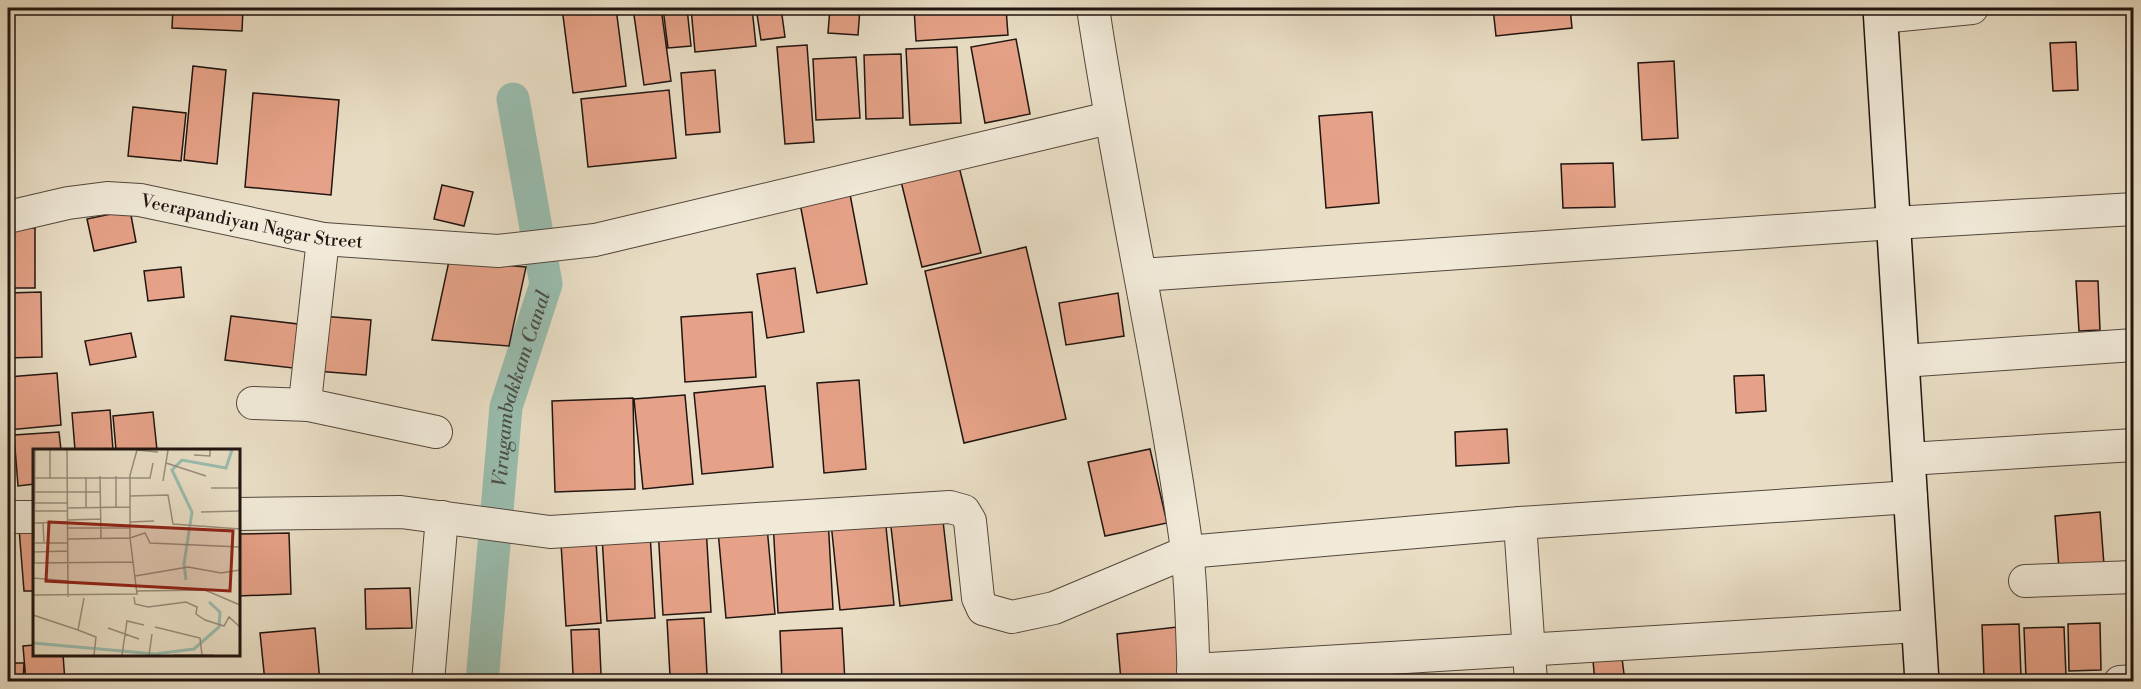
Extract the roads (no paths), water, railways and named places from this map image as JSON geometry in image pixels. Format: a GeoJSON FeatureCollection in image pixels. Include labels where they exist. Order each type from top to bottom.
{"type":"FeatureCollection","features":[{"type":"Feature","properties":{"kind":"street"},"geometry":{"type":"LineString","coordinates":[[1093,8],[1109,118],[1141,275],[1187,552],[1194,676],[1529,650],[1918,626]]}},
{"type":"Feature","properties":{"kind":"street"},"geometry":{"type":"LineString","coordinates":[[1922,681],[1880,12],[1972,8]]}},
{"type":"Feature","properties":{"kind":"street","name":"Veerapandiyan Nagar Street"},"geometry":{"type":"LineString","coordinates":[[8,217],[68,203],[108,198],[140,200],[323,239],[498,251],[595,240],[1109,118]]}},
{"type":"Feature","properties":{"kind":"street"},"geometry":{"type":"LineString","coordinates":[[1141,275],[1894,223],[2133,209]]}},
{"type":"Feature","properties":{"kind":"street"},"geometry":{"type":"LineString","coordinates":[[309,405],[306,393],[323,239]]}},
{"type":"Feature","properties":{"kind":"street"},"geometry":{"type":"LineString","coordinates":[[1902,361],[2133,345]]}},
{"type":"Feature","properties":{"kind":"street"},"geometry":{"type":"LineString","coordinates":[[253,404],[309,405],[436,432]]}},
{"type":"Feature","properties":{"kind":"street"},"geometry":{"type":"LineString","coordinates":[[1908,459],[2133,446]]}},
{"type":"Feature","properties":{"kind":"street"},"geometry":{"type":"LineString","coordinates":[[240,514],[401,512],[550,532],[950,507],[964,511],[970,521],[978,598],[983,609],[1012,617],[1054,608],[1187,552],[1521,522],[1911,497]]}},
{"type":"Feature","properties":{"kind":"street"},"geometry":{"type":"LineString","coordinates":[[8,517],[33,517]]}},
{"type":"Feature","properties":{"kind":"street"},"geometry":{"type":"LineString","coordinates":[[428,681],[454,518]]}},
{"type":"Feature","properties":{"kind":"street"},"geometry":{"type":"LineString","coordinates":[[1521,522],[1531,681]]}},
{"type":"Feature","properties":{"kind":"street"},"geometry":{"type":"LineString","coordinates":[[2025,581],[2133,577]]}},
{"type":"Feature","properties":{"kind":"street"},"geometry":{"type":"LineString","coordinates":[[2120,681],[2133,681]]}},
{"type":"Feature","properties":{"kind":"waterway","name":"Virugambakkam Canal"},"geometry":{"type":"LineString","coordinates":[[482,682],[506,407],[546,284],[513,99]]}}]}
